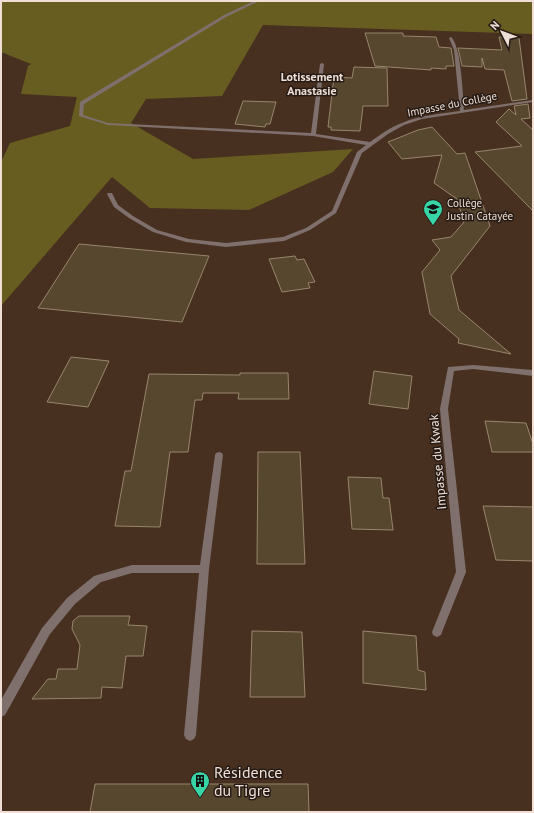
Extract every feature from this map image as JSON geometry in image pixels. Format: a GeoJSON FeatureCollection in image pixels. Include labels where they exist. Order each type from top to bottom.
{"type":"FeatureCollection","features":[{"type":"Feature","properties":{"kind":"street"},"geometry":{"type":"LineString","coordinates":[[257,1],[225,16],[82,103],[81,116],[108,124],[313,134],[370,144]]}},
{"type":"Feature","properties":{"kind":"street"},"geometry":{"type":"LineString","coordinates":[[451,38],[456,50],[462,111]]}},
{"type":"Feature","properties":{"kind":"street"},"geometry":{"type":"LineString","coordinates":[[313,134],[322,64]]}},
{"type":"Feature","properties":{"kind":"street","name":"Impasse du Collège"},"geometry":{"type":"LineString","coordinates":[[110,194],[116,206],[131,217],[155,231],[188,241],[226,245],[284,239],[308,229],[334,212],[360,152],[402,124],[421,118],[533,101]]}},
{"type":"Feature","properties":{"kind":"street","name":"Impasse du Kwak"},"geometry":{"type":"LineString","coordinates":[[437,632],[461,572],[444,409],[451,369],[473,367],[533,373]]}},
{"type":"Feature","properties":{"kind":"street"},"geometry":{"type":"LineString","coordinates":[[190,735],[204,569],[219,455]]}},
{"type":"Feature","properties":{"kind":"street"},"geometry":{"type":"LineString","coordinates":[[1,711],[46,631],[71,601],[98,579],[132,569],[204,569]]}},
{"type":"Feature","properties":{"kind":"shaded area"},"geometry":{"type":"Polygon","coordinates":[[[1,1],[533,1],[533,34],[263,25],[222,96],[146,99],[131,123],[193,159],[353,149],[333,172],[249,210],[150,208],[112,177],[1,306],[1,162],[10,143],[70,126],[77,97],[21,94],[28,66],[31,64],[1,52],[1,1]]]}},
{"type":"Feature","properties":{"kind":"building"},"geometry":{"type":"Polygon","coordinates":[[[365,33],[403,33],[403,36],[436,37],[439,47],[451,48],[454,66],[446,66],[446,69],[431,68],[431,70],[375,66],[365,33]]]}},
{"type":"Feature","properties":{"kind":"building"},"geometry":{"type":"Polygon","coordinates":[[[499,37],[519,38],[527,99],[512,101],[504,70],[485,69],[482,58],[482,67],[462,66],[458,48],[502,50],[499,37]]]}},
{"type":"Feature","properties":{"kind":"building"},"geometry":{"type":"Polygon","coordinates":[[[354,67],[387,68],[388,106],[363,106],[360,131],[331,130],[331,127],[328,127],[334,77],[352,78],[354,67]]]}},
{"type":"Feature","properties":{"kind":"building"},"geometry":{"type":"Polygon","coordinates":[[[243,101],[276,102],[270,124],[266,124],[265,127],[235,124],[243,101]]]}},
{"type":"Feature","properties":{"kind":"building"},"geometry":{"type":"Polygon","coordinates":[[[528,104],[530,118],[521,119],[533,130],[533,211],[475,152],[522,146],[496,122],[509,109],[516,115],[514,106],[528,104]]]}},
{"type":"Feature","properties":{"kind":"building"},"geometry":{"type":"Polygon","coordinates":[[[432,127],[457,154],[465,153],[490,226],[451,276],[459,310],[511,354],[458,343],[459,339],[430,314],[422,272],[440,250],[432,240],[451,237],[464,222],[457,199],[434,183],[442,155],[402,159],[388,142],[418,130],[432,127]]]}},
{"type":"Feature","properties":{"kind":"building"},"geometry":{"type":"Polygon","coordinates":[[[79,244],[209,256],[182,322],[38,308],[79,244]]]}},
{"type":"Feature","properties":{"kind":"building"},"geometry":{"type":"Polygon","coordinates":[[[295,256],[297,260],[304,259],[315,282],[308,283],[310,288],[282,292],[269,259],[295,256]]]}},
{"type":"Feature","properties":{"kind":"building"},"geometry":{"type":"Polygon","coordinates":[[[71,357],[109,361],[88,407],[47,402],[71,357]]]}},
{"type":"Feature","properties":{"kind":"building"},"geometry":{"type":"Polygon","coordinates":[[[374,371],[412,376],[408,409],[369,404],[374,371]]]}},
{"type":"Feature","properties":{"kind":"building"},"geometry":{"type":"Polygon","coordinates":[[[240,373],[288,373],[289,399],[238,399],[239,393],[203,393],[202,400],[195,400],[188,452],[170,452],[160,527],[115,526],[125,471],[131,471],[149,374],[240,375],[240,373]]]}},
{"type":"Feature","properties":{"kind":"building"},"geometry":{"type":"Polygon","coordinates":[[[485,421],[526,423],[533,444],[533,452],[492,452],[485,421]]]}},
{"type":"Feature","properties":{"kind":"building"},"geometry":{"type":"Polygon","coordinates":[[[258,452],[300,452],[305,564],[257,564],[258,452]]]}},
{"type":"Feature","properties":{"kind":"building"},"geometry":{"type":"Polygon","coordinates":[[[348,477],[381,478],[383,498],[389,498],[393,530],[352,529],[348,477]]]}},
{"type":"Feature","properties":{"kind":"building"},"geometry":{"type":"Polygon","coordinates":[[[483,506],[533,507],[533,561],[496,560],[483,506]]]}},
{"type":"Feature","properties":{"kind":"building"},"geometry":{"type":"Polygon","coordinates":[[[79,616],[130,616],[128,625],[147,626],[143,656],[126,656],[122,688],[102,687],[101,698],[32,699],[48,679],[56,679],[58,669],[77,669],[80,645],[72,629],[73,621],[79,616]]]}},
{"type":"Feature","properties":{"kind":"building"},"geometry":{"type":"Polygon","coordinates":[[[252,631],[302,632],[305,697],[250,697],[252,631]]]}},
{"type":"Feature","properties":{"kind":"building"},"geometry":{"type":"Polygon","coordinates":[[[363,631],[416,636],[418,670],[425,672],[426,690],[363,683],[363,631]]]}},
{"type":"Feature","properties":{"kind":"building","name":"Résidence du Tigre"},"geometry":{"type":"Polygon","coordinates":[[[95,784],[308,784],[309,812],[90,812],[95,784]]]}},
{"type":"Feature","properties":{"kind":"place","name":"Collège Justin Catayée"},"geometry":{"type":"Point","coordinates":[433,226]}},
{"type":"Feature","properties":{"kind":"place","name":"Résidence du Tigre"},"geometry":{"type":"Point","coordinates":[200,798]}},
{"type":"Feature","properties":{"kind":"district","name":"Lotissement Anastasie"},"geometry":{"type":"Point","coordinates":[312,84]}}]}
